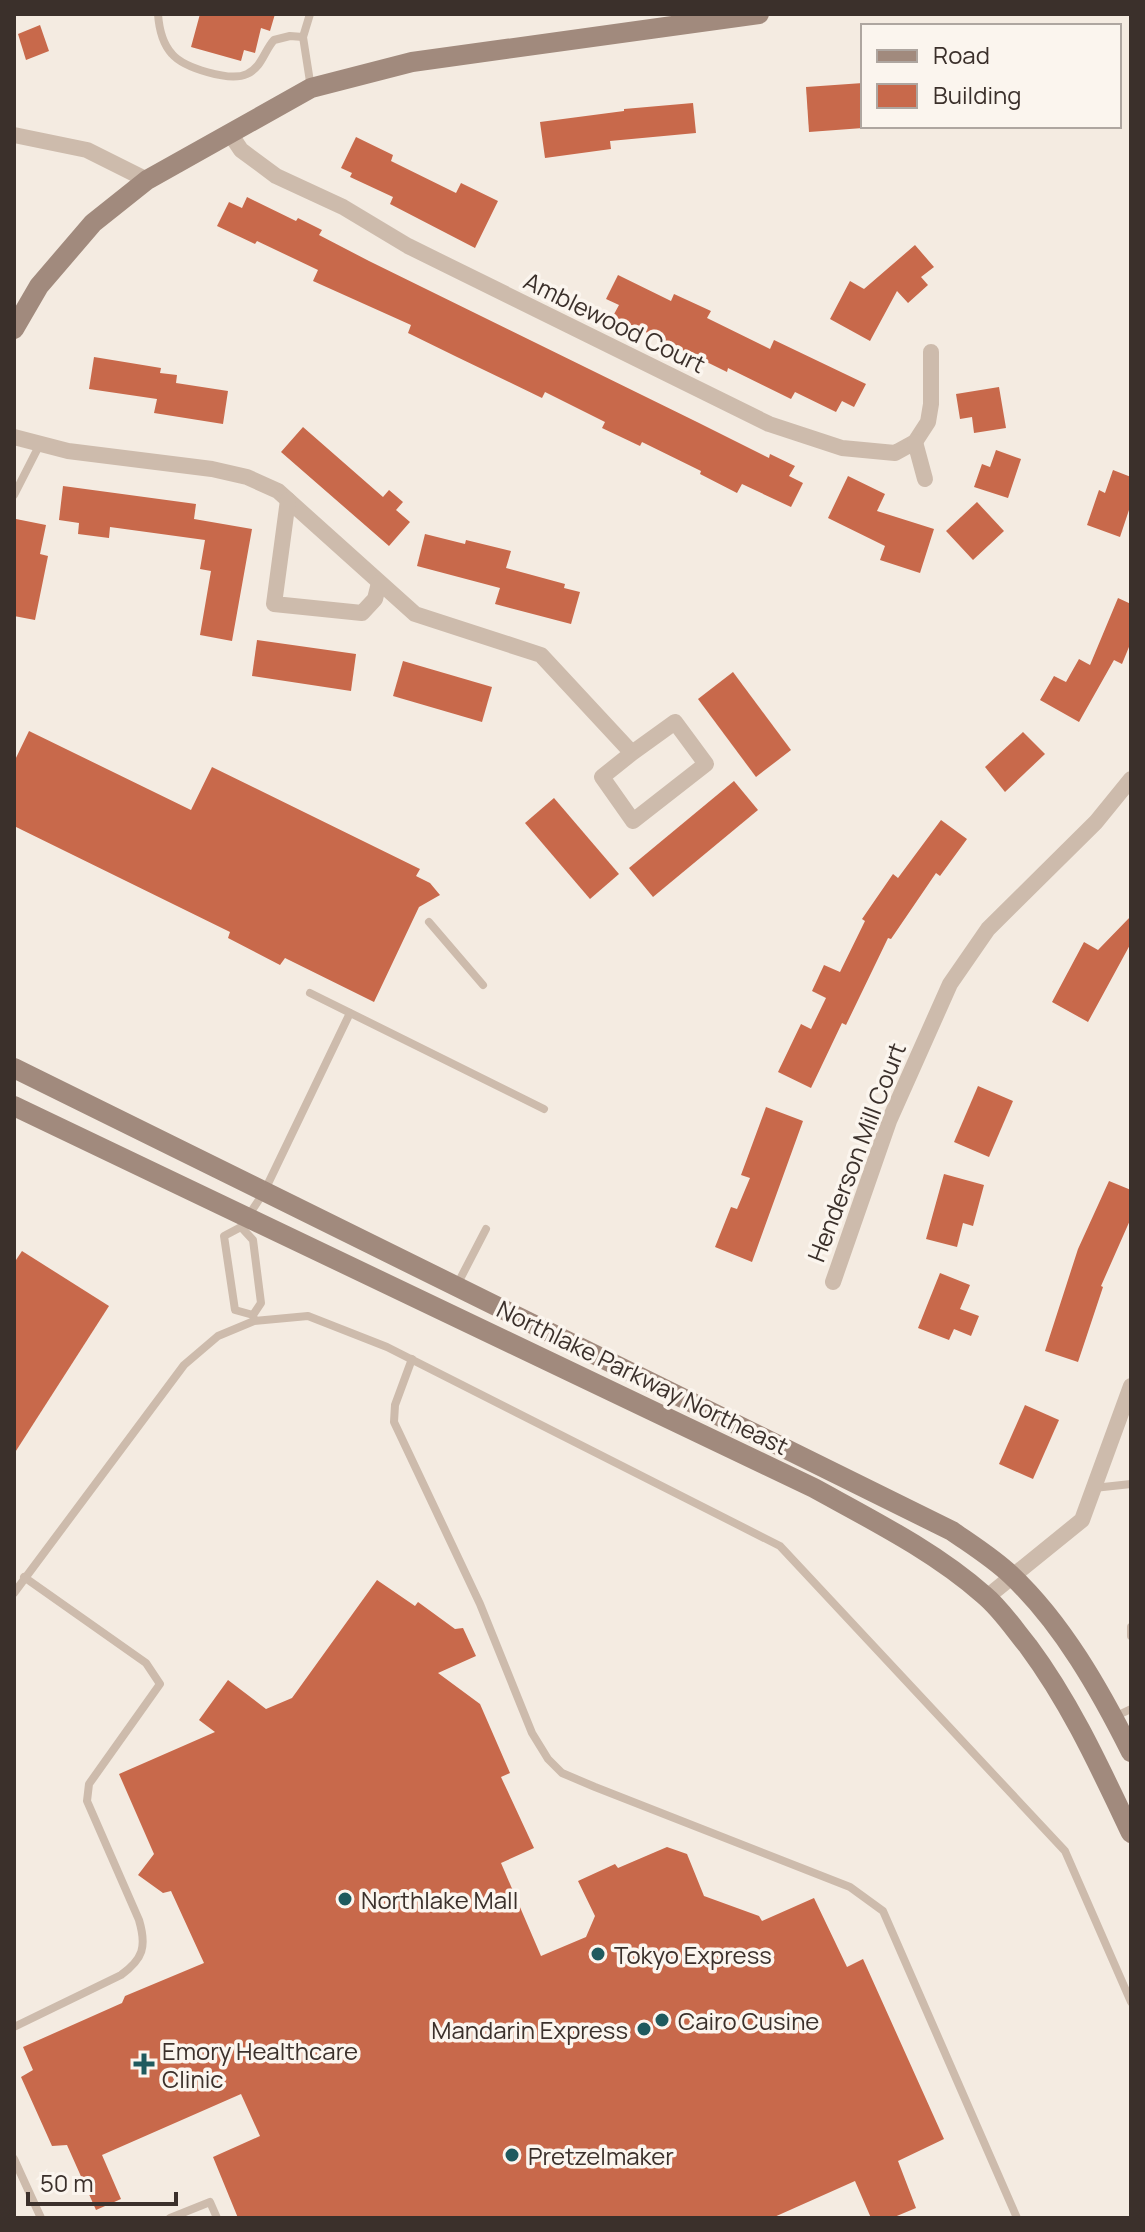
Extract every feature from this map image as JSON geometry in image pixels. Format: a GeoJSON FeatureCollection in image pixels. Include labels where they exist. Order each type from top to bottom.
{"type":"FeatureCollection","features":[{"type":"Feature","properties":{"kind":"street"},"geometry":{"type":"LineString","coordinates":[[14,329],[39,286],[93,223],[147,180],[311,88],[412,62],[759,14]]}},
{"type":"Feature","properties":{"kind":"street"},"geometry":{"type":"LineString","coordinates":[[14,135],[87,150],[147,180]]}},
{"type":"Feature","properties":{"kind":"street","name":"Amblewood Court"},"geometry":{"type":"LineString","coordinates":[[231,135],[241,150],[276,176],[343,207],[408,246],[769,424],[842,448],[895,453],[915,442]]}},
{"type":"Feature","properties":{"kind":"street"},"geometry":{"type":"LineString","coordinates":[[925,479],[915,442],[928,422],[931,352]]}},
{"type":"Feature","properties":{"kind":"street"},"geometry":{"type":"LineString","coordinates":[[14,437],[68,451],[224,472],[247,477],[278,491],[415,614],[541,655],[632,753]]}},
{"type":"Feature","properties":{"kind":"street"},"geometry":{"type":"LineString","coordinates":[[288,500],[274,604],[362,613],[375,599],[379,583]]}},
{"type":"Feature","properties":{"kind":"street"},"geometry":{"type":"LineString","coordinates":[[675,722],[706,764],[633,821],[602,777],[632,753],[675,722]]}},
{"type":"Feature","properties":{"kind":"street","name":"Henderson Mill Court"},"geometry":{"type":"LineString","coordinates":[[833,1282],[889,1121],[950,984],[988,929],[1096,822],[1131,779]]}},
{"type":"Feature","properties":{"kind":"street","name":"Northlake Parkway Northeast"},"geometry":{"type":"LineString","coordinates":[[14,1068],[952,1531],[1013,1577],[1058,1631],[1122,1713],[1131,1752]]}},
{"type":"Feature","properties":{"kind":"street","name":"Northlake Parkway Northeast"},"geometry":{"type":"LineString","coordinates":[[14,1106],[244,1222],[814,1488],[895,1532],[987,1597],[1012,1626],[1054,1681],[1131,1833]]}},
{"type":"Feature","properties":{"kind":"street"},"geometry":{"type":"LineString","coordinates":[[987,1597],[1082,1520],[1131,1386]]}},
{"type":"Feature","properties":{"kind":"lane"},"geometry":{"type":"LineString","coordinates":[[158,14],[160,34],[172,54],[188,66],[236,77],[249,73],[259,64],[274,40],[303,37]]}},
{"type":"Feature","properties":{"kind":"lane"},"geometry":{"type":"LineString","coordinates":[[310,14],[303,37],[311,88]]}},
{"type":"Feature","properties":{"kind":"lane"},"geometry":{"type":"LineString","coordinates":[[14,495],[40,444]]}},
{"type":"Feature","properties":{"kind":"lane"},"geometry":{"type":"LineString","coordinates":[[429,922],[483,985]]}},
{"type":"Feature","properties":{"kind":"lane"},"geometry":{"type":"LineString","coordinates":[[310,993],[544,1109]]}},
{"type":"Feature","properties":{"kind":"lane"},"geometry":{"type":"LineString","coordinates":[[253,1318],[235,1310],[224,1236],[244,1222],[264,1192],[350,1013]]}},
{"type":"Feature","properties":{"kind":"lane"},"geometry":{"type":"LineString","coordinates":[[244,1222],[253,1240],[261,1303],[253,1318]]}},
{"type":"Feature","properties":{"kind":"lane"},"geometry":{"type":"LineString","coordinates":[[457,1286],[486,1229]]}},
{"type":"Feature","properties":{"kind":"lane"},"geometry":{"type":"LineString","coordinates":[[14,1593],[184,1365],[218,1336],[253,1318],[308,1316],[412,1359],[780,1546],[1065,1851],[1131,2002]]}},
{"type":"Feature","properties":{"kind":"lane"},"geometry":{"type":"LineString","coordinates":[[412,1359],[395,1405],[394,1422],[480,1604],[532,1733],[548,1759],[562,1773],[595,1787],[850,1887],[883,1911],[1017,2218]]}},
{"type":"Feature","properties":{"kind":"lane"},"geometry":{"type":"LineString","coordinates":[[1094,1488],[1131,1484]]}},
{"type":"Feature","properties":{"kind":"lane"},"geometry":{"type":"LineString","coordinates":[[14,2027],[121,1975],[136,1963],[142,1950],[144,1935],[139,1920],[87,1801],[89,1784],[160,1684],[146,1663],[24,1577]]}},
{"type":"Feature","properties":{"kind":"lane"},"geometry":{"type":"LineString","coordinates":[[1131,1627],[1131,1636]]}},
{"type":"Feature","properties":{"kind":"lane"},"geometry":{"type":"LineString","coordinates":[[14,2159],[41,2218]]}},
{"type":"Feature","properties":{"kind":"lane"},"geometry":{"type":"LineString","coordinates":[[170,2218],[210,2202],[217,2218]]}},
{"type":"Feature","properties":{"kind":"building"},"geometry":{"type":"Polygon","coordinates":[[[200,14],[275,14],[270,31],[261,28],[255,53],[244,50],[241,61],[191,47],[200,14]]]}},
{"type":"Feature","properties":{"kind":"building"},"geometry":{"type":"Polygon","coordinates":[[[40,25],[49,51],[26,60],[18,34],[40,25]]]}},
{"type":"Feature","properties":{"kind":"building"},"geometry":{"type":"Polygon","coordinates":[[[861,83],[863,128],[809,132],[806,87],[861,83]]]}},
{"type":"Feature","properties":{"kind":"building"},"geometry":{"type":"Polygon","coordinates":[[[693,103],[696,133],[610,141],[611,149],[545,158],[540,122],[624,109],[693,103]]]}},
{"type":"Feature","properties":{"kind":"building"},"geometry":{"type":"Polygon","coordinates":[[[356,137],[393,155],[391,161],[456,193],[461,183],[498,201],[475,248],[390,204],[393,197],[350,177],[352,173],[341,168],[356,137]]]}},
{"type":"Feature","properties":{"kind":"building"},"geometry":{"type":"Polygon","coordinates":[[[247,197],[322,230],[319,235],[369,261],[769,458],[770,454],[795,466],[789,476],[803,483],[791,507],[742,484],[737,493],[642,442],[640,446],[602,428],[605,422],[545,392],[542,398],[457,357],[408,333],[411,325],[313,281],[318,270],[217,226],[229,202],[242,208],[247,197]]]}},
{"type":"Feature","properties":{"kind":"building"},"geometry":{"type":"Polygon","coordinates":[[[915,245],[934,267],[921,277],[928,285],[908,303],[897,291],[870,341],[830,319],[850,281],[864,289],[915,245]]]}},
{"type":"Feature","properties":{"kind":"building"},"geometry":{"type":"Polygon","coordinates":[[[618,275],[671,301],[674,294],[711,311],[707,318],[770,349],[774,340],[866,384],[854,407],[842,401],[836,412],[795,392],[791,399],[728,368],[727,372],[613,316],[619,305],[606,299],[618,275]]]}},
{"type":"Feature","properties":{"kind":"building"},"geometry":{"type":"Polygon","coordinates":[[[94,357],[161,368],[160,373],[177,375],[176,383],[228,391],[223,424],[154,413],[157,399],[89,389],[94,357]]]}},
{"type":"Feature","properties":{"kind":"building"},"geometry":{"type":"Polygon","coordinates":[[[999,387],[1006,428],[974,433],[972,417],[960,419],[956,394],[999,387]]]}},
{"type":"Feature","properties":{"kind":"building"},"geometry":{"type":"Polygon","coordinates":[[[303,427],[383,497],[389,490],[403,502],[396,510],[410,522],[389,546],[281,452],[303,427]]]}},
{"type":"Feature","properties":{"kind":"building"},"geometry":{"type":"Polygon","coordinates":[[[996,450],[1021,459],[1008,498],[974,487],[982,464],[990,467],[996,450]]]}},
{"type":"Feature","properties":{"kind":"building"},"geometry":{"type":"Polygon","coordinates":[[[1113,470],[1131,477],[1131,504],[1120,537],[1087,525],[1099,490],[1105,493],[1113,470]]]}},
{"type":"Feature","properties":{"kind":"building"},"geometry":{"type":"Polygon","coordinates":[[[848,476],[885,494],[877,511],[934,529],[920,573],[880,560],[885,546],[828,518],[848,476]]]}},
{"type":"Feature","properties":{"kind":"building"},"geometry":{"type":"Polygon","coordinates":[[[63,486],[196,504],[194,519],[252,529],[232,641],[200,635],[211,571],[200,569],[205,540],[110,527],[109,538],[78,534],[79,523],[59,520],[63,486]]]}},
{"type":"Feature","properties":{"kind":"building"},"geometry":{"type":"Polygon","coordinates":[[[977,502],[1004,531],[973,560],[946,531],[977,502]]]}},
{"type":"Feature","properties":{"kind":"building"},"geometry":{"type":"Polygon","coordinates":[[[16,519],[46,525],[40,554],[48,556],[35,620],[14,616],[16,519]]]}},
{"type":"Feature","properties":{"kind":"building"},"geometry":{"type":"Polygon","coordinates":[[[425,534],[511,551],[506,568],[565,584],[564,588],[580,592],[571,624],[495,604],[500,588],[417,566],[425,534]]]}},
{"type":"Feature","properties":{"kind":"building"},"geometry":{"type":"Polygon","coordinates":[[[1118,598],[1131,604],[1131,642],[1122,664],[1114,660],[1079,722],[1040,700],[1054,676],[1066,682],[1079,659],[1090,665],[1118,598]]]}},
{"type":"Feature","properties":{"kind":"building"},"geometry":{"type":"Polygon","coordinates":[[[257,640],[356,654],[351,691],[252,676],[257,640]]]}},
{"type":"Feature","properties":{"kind":"building"},"geometry":{"type":"Polygon","coordinates":[[[403,661],[492,687],[482,722],[393,696],[403,661]]]}},
{"type":"Feature","properties":{"kind":"building"},"geometry":{"type":"Polygon","coordinates":[[[733,672],[791,750],[756,777],[698,699],[733,672]]]}},
{"type":"Feature","properties":{"kind":"building"},"geometry":{"type":"Polygon","coordinates":[[[29,731],[191,810],[212,767],[420,869],[416,876],[430,883],[440,895],[419,907],[374,1002],[285,958],[280,965],[228,938],[230,932],[14,826],[14,762],[29,731]]]}},
{"type":"Feature","properties":{"kind":"building"},"geometry":{"type":"Polygon","coordinates":[[[1023,732],[1045,754],[1005,792],[985,767],[1023,732]]]}},
{"type":"Feature","properties":{"kind":"building"},"geometry":{"type":"Polygon","coordinates":[[[734,781],[758,810],[653,897],[629,868],[734,781]]]}},
{"type":"Feature","properties":{"kind":"building"},"geometry":{"type":"Polygon","coordinates":[[[554,798],[619,874],[590,899],[525,823],[554,798]]]}},
{"type":"Feature","properties":{"kind":"building"},"geometry":{"type":"Polygon","coordinates":[[[941,820],[967,839],[940,876],[936,873],[891,939],[888,938],[811,1088],[778,1072],[801,1024],[811,1029],[826,998],[812,991],[824,965],[840,972],[865,921],[862,919],[893,874],[898,878],[941,820]]]}},
{"type":"Feature","properties":{"kind":"building"},"geometry":{"type":"Polygon","coordinates":[[[1131,916],[1131,943],[1088,1022],[1052,1002],[1084,942],[1098,950],[1131,916]]]}},
{"type":"Feature","properties":{"kind":"building"},"geometry":{"type":"Polygon","coordinates":[[[978,1086],[1013,1101],[989,1157],[954,1142],[978,1086]]]}},
{"type":"Feature","properties":{"kind":"building"},"geometry":{"type":"Polygon","coordinates":[[[766,1107],[803,1121],[752,1262],[715,1247],[731,1207],[737,1209],[750,1178],[741,1175],[766,1107]]]}},
{"type":"Feature","properties":{"kind":"building"},"geometry":{"type":"Polygon","coordinates":[[[944,1174],[984,1185],[973,1226],[963,1223],[957,1247],[926,1239],[944,1174]]]}},
{"type":"Feature","properties":{"kind":"building"},"geometry":{"type":"Polygon","coordinates":[[[1109,1181],[1131,1190],[1131,1218],[1101,1286],[1078,1362],[1045,1351],[1078,1249],[1109,1181]]]}},
{"type":"Feature","properties":{"kind":"building"},"geometry":{"type":"Polygon","coordinates":[[[22,1251],[109,1306],[14,1454],[14,1263],[22,1251]]]}},
{"type":"Feature","properties":{"kind":"building"},"geometry":{"type":"Polygon","coordinates":[[[940,1273],[970,1285],[960,1309],[979,1316],[971,1336],[954,1329],[949,1340],[918,1328],[940,1273]]]}},
{"type":"Feature","properties":{"kind":"building"},"geometry":{"type":"Polygon","coordinates":[[[1025,1405],[1059,1420],[1033,1479],[999,1464],[1025,1405]]]}},
{"type":"Feature","properties":{"kind":"building","name":"Northlake Mall"},"geometry":{"type":"Polygon","coordinates":[[[377,1580],[415,1606],[418,1602],[455,1629],[463,1628],[476,1656],[438,1673],[480,1704],[510,1773],[501,1777],[534,1848],[501,1863],[541,1956],[586,1937],[595,1916],[578,1881],[615,1864],[618,1868],[667,1847],[687,1854],[704,1896],[759,1916],[762,1921],[814,1898],[847,1967],[863,1959],[944,2139],[898,2161],[916,2208],[892,2218],[871,2218],[855,2181],[772,2218],[238,2218],[213,2157],[260,2136],[241,2094],[102,2155],[121,2199],[96,2210],[67,2145],[52,2146],[21,2077],[33,2070],[23,2047],[122,2003],[125,1996],[204,1963],[171,1891],[163,1893],[138,1875],[154,1854],[119,1774],[215,1732],[199,1720],[228,1680],[266,1709],[292,1698],[377,1580]]]}},
{"type":"Feature","properties":{"kind":"place","name":"Northlake Mall"},"geometry":{"type":"Point","coordinates":[345,1899]}},
{"type":"Feature","properties":{"kind":"place","name":"Tokyo Express"},"geometry":{"type":"Point","coordinates":[598,1954]}},
{"type":"Feature","properties":{"kind":"place","name":"Cairo Cusine"},"geometry":{"type":"Point","coordinates":[662,2020]}},
{"type":"Feature","properties":{"kind":"place","name":"Mandarin Express"},"geometry":{"type":"Point","coordinates":[644,2029]}},
{"type":"Feature","properties":{"kind":"place","name":"Emory Healthcare Clinic"},"geometry":{"type":"Point","coordinates":[144,2064]}},
{"type":"Feature","properties":{"kind":"place","name":"Pretzelmaker"},"geometry":{"type":"Point","coordinates":[512,2155]}}]}
